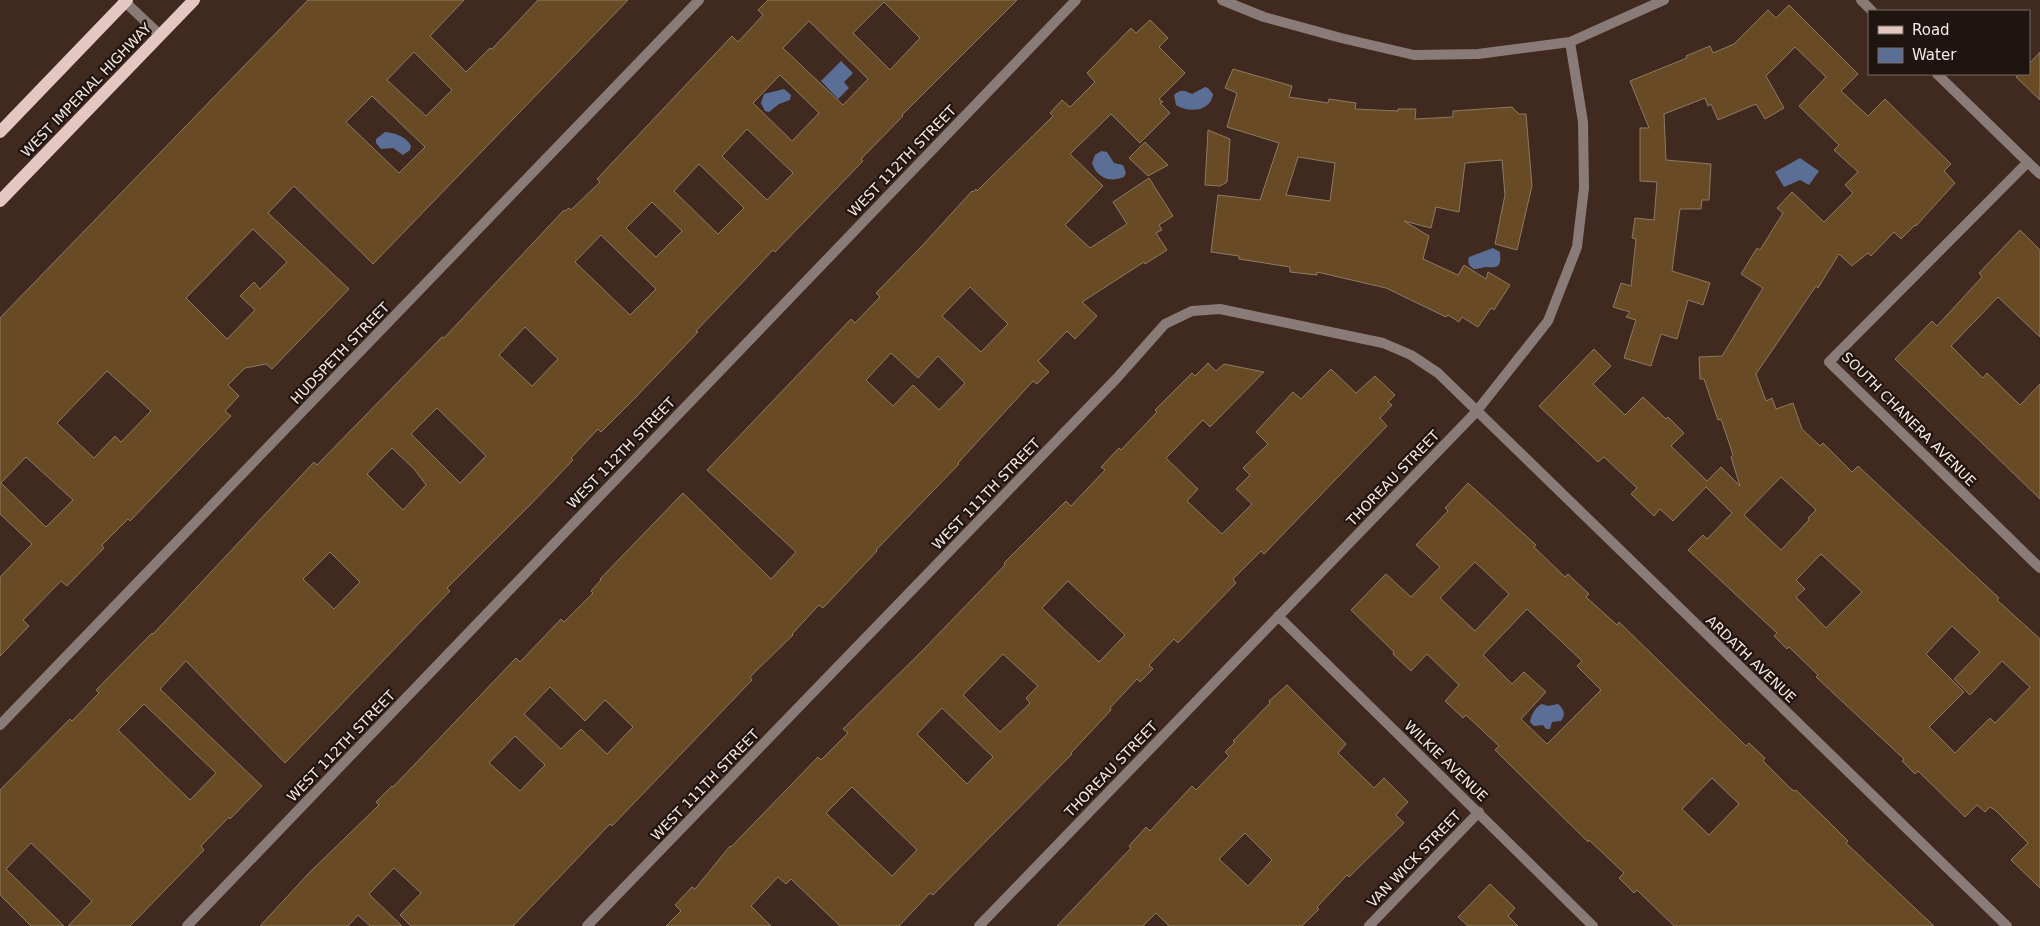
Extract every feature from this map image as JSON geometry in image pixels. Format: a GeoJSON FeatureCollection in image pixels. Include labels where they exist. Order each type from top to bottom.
{"type":"FeatureCollection","features":[{"type":"Feature","properties":{"kind":"main road","name":"WEST IMPERIAL HIGHWAY"},"geometry":{"type":"LineString","coordinates":[[0,201],[194,0]]}},
{"type":"Feature","properties":{"kind":"main road"},"geometry":{"type":"LineString","coordinates":[[0,132],[125,1]]}},
{"type":"Feature","properties":{"kind":"street","name":"HUDSPETH STREET"},"geometry":{"type":"LineString","coordinates":[[0,725],[699,0]]}},
{"type":"Feature","properties":{"kind":"street","name":"WEST 112TH STREET"},"geometry":{"type":"LineString","coordinates":[[186,926],[1076,0]]}},
{"type":"Feature","properties":{"kind":"street"},"geometry":{"type":"LineString","coordinates":[[1222,0],[1264,17],[1341,38],[1414,54],[1478,54],[1570,42],[1664,0]]}},
{"type":"Feature","properties":{"kind":"street"},"geometry":{"type":"LineString","coordinates":[[1861,0],[1871,10]]}},
{"type":"Feature","properties":{"kind":"street"},"geometry":{"type":"LineString","coordinates":[[125,1],[160,35]]}},
{"type":"Feature","properties":{"kind":"street","name":"THOREAU STREET"},"geometry":{"type":"LineString","coordinates":[[979,926],[1476,412],[1548,321],[1577,247],[1584,188],[1583,122],[1570,42]]}},
{"type":"Feature","properties":{"kind":"street"},"geometry":{"type":"LineString","coordinates":[[1938,75],[2040,174]]}},
{"type":"Feature","properties":{"kind":"street","name":"SOUTH CHANERA AVENUE"},"geometry":{"type":"LineString","coordinates":[[2028,162],[1829,362],[2040,568]]}},
{"type":"Feature","properties":{"kind":"street","name":"WEST 111TH STREET"},"geometry":{"type":"LineString","coordinates":[[587,926],[1117,378],[1166,324],[1192,311],[1220,309],[1383,343],[1411,354],[1438,373],[1476,412]]}},
{"type":"Feature","properties":{"kind":"street","name":"ARDATH AVENUE"},"geometry":{"type":"LineString","coordinates":[[1476,412],[2007,926]]}},
{"type":"Feature","properties":{"kind":"street","name":"WILKIE AVENUE"},"geometry":{"type":"LineString","coordinates":[[1278,616],[1593,926]]}},
{"type":"Feature","properties":{"kind":"street","name":"VAN WICK STREET"},"geometry":{"type":"LineString","coordinates":[[1369,926],[1479,812]]}},
{"type":"Feature","properties":{"kind":"water"},"geometry":{"type":"Polygon","coordinates":[[[841,61],[853,73],[844,82],[849,88],[838,99],[821,81],[841,61]]]}},
{"type":"Feature","properties":{"kind":"water"},"geometry":{"type":"Polygon","coordinates":[[[1205,87],[1213,94],[1211,100],[1204,108],[1192,110],[1176,105],[1174,95],[1176,93],[1183,91],[1192,94],[1205,87]]]}},
{"type":"Feature","properties":{"kind":"water"},"geometry":{"type":"Polygon","coordinates":[[[784,89],[791,95],[790,100],[779,104],[769,112],[765,111],[761,103],[764,94],[784,89]]]}},
{"type":"Feature","properties":{"kind":"water"},"geometry":{"type":"Polygon","coordinates":[[[385,132],[403,137],[411,146],[410,150],[403,155],[393,148],[381,149],[376,143],[376,139],[385,132]]]}},
{"type":"Feature","properties":{"kind":"water"},"geometry":{"type":"Polygon","coordinates":[[[1101,151],[1107,152],[1114,163],[1123,165],[1126,173],[1124,177],[1109,179],[1097,172],[1092,163],[1095,155],[1101,151]]]}},
{"type":"Feature","properties":{"kind":"water"},"geometry":{"type":"Polygon","coordinates":[[[1800,158],[1819,171],[1809,185],[1800,180],[1784,187],[1775,172],[1800,158]]]}},
{"type":"Feature","properties":{"kind":"water"},"geometry":{"type":"Polygon","coordinates":[[[1493,248],[1500,252],[1499,265],[1474,269],[1470,265],[1469,257],[1493,248]]]}},
{"type":"Feature","properties":{"kind":"water"},"geometry":{"type":"Polygon","coordinates":[[[1542,704],[1548,706],[1558,704],[1564,712],[1561,721],[1552,722],[1550,729],[1546,729],[1543,725],[1534,726],[1530,722],[1534,711],[1542,704]]]}},
{"type":"Feature","properties":{"kind":"building"},"geometry":{"type":"Polygon","coordinates":[[[308,0],[464,0],[430,36],[466,72],[490,48],[492,49],[538,0],[628,0],[373,264],[294,186],[268,213],[349,289],[272,369],[266,364],[245,368],[228,385],[239,396],[225,411],[231,416],[130,521],[128,519],[102,545],[104,548],[67,586],[61,581],[23,620],[29,626],[0,656],[0,577],[32,544],[0,514],[0,318],[308,0]],[[414,52],[387,80],[426,116],[452,90],[414,52]],[[372,96],[346,122],[399,173],[425,147],[372,96]],[[253,229],[186,298],[227,339],[255,310],[240,296],[254,282],[260,289],[287,262],[253,229]],[[107,371],[57,423],[94,458],[115,436],[121,442],[151,411],[107,371]],[[26,457],[1,483],[46,527],[73,500],[26,457]]]}},
{"type":"Feature","properties":{"kind":"building"},"geometry":{"type":"Polygon","coordinates":[[[768,0],[1017,0],[902,115],[861,159],[863,161],[775,252],[773,250],[635,398],[601,432],[598,429],[571,458],[573,460],[447,588],[450,591],[285,763],[186,661],[160,689],[262,786],[201,846],[204,850],[130,926],[68,926],[92,901],[31,843],[6,869],[64,926],[31,926],[0,895],[0,790],[70,719],[72,721],[99,693],[96,690],[153,634],[314,462],[317,465],[442,337],[444,338],[564,210],[569,208],[571,210],[600,182],[597,179],[732,36],[738,42],[763,15],[758,10],[768,0]],[[884,2],[853,33],[890,70],[920,38],[884,2]],[[809,21],[783,48],[843,105],[868,79],[809,21]],[[780,75],[753,103],[792,141],[819,113],[780,75]],[[747,129],[722,156],[767,200],[793,173],[747,129]],[[699,164],[674,191],[718,234],[744,208],[699,164]],[[652,202],[626,228],[656,257],[682,231],[652,202]],[[601,235],[575,262],[630,315],[656,289],[601,235]],[[525,327],[499,355],[532,386],[558,359],[525,327]],[[437,408],[411,434],[460,483],[486,456],[437,408]],[[392,448],[367,474],[403,510],[426,485],[415,470],[392,448]],[[330,552],[303,579],[334,609],[360,582],[330,552]],[[144,704],[118,730],[190,800],[216,773],[144,704]]]}},
{"type":"Feature","properties":{"kind":"building"},"geometry":{"type":"Polygon","coordinates":[[[1789,5],[1858,74],[1841,91],[1868,116],[1885,99],[1951,164],[1944,171],[1955,183],[1916,226],[1901,239],[1894,232],[1871,256],[1868,253],[1852,266],[1839,254],[1818,288],[1816,286],[1756,374],[1766,401],[1772,398],[1776,409],[1793,403],[1802,429],[1820,446],[1823,443],[1852,472],[1858,466],[2040,639],[2040,888],[2011,860],[2028,843],[1995,810],[1990,807],[1985,812],[1977,805],[1965,817],[1918,771],[1915,774],[1902,761],[1904,759],[1816,677],[1818,675],[1789,647],[1787,649],[1774,636],[1777,633],[1688,550],[1703,535],[1707,539],[1732,513],[1706,487],[1673,521],[1660,509],[1654,516],[1631,494],[1637,488],[1604,457],[1598,462],[1539,406],[1594,349],[1611,366],[1593,384],[1625,415],[1643,397],[1684,433],[1671,446],[1707,481],[1721,467],[1740,486],[1731,457],[1733,455],[1721,419],[1718,420],[1704,379],[1700,379],[1699,357],[1722,356],[1763,288],[1741,274],[1757,248],[1760,250],[1783,213],[1777,208],[1792,192],[1824,222],[1853,193],[1845,185],[1858,172],[1834,150],[1839,145],[1799,106],[1826,77],[1795,47],[1766,76],[1784,108],[1765,119],[1756,104],[1718,120],[1711,104],[1708,106],[1705,98],[1664,114],[1666,160],[1711,164],[1709,200],[1702,200],[1701,209],[1680,209],[1672,271],[1710,283],[1703,305],[1688,300],[1677,339],[1661,334],[1651,366],[1624,358],[1636,320],[1626,317],[1630,312],[1613,307],[1621,283],[1631,286],[1636,239],[1632,238],[1635,218],[1654,220],[1657,182],[1640,181],[1640,128],[1649,128],[1630,81],[1687,58],[1686,56],[1710,46],[1713,53],[1734,44],[1768,10],[1776,18],[1789,5]],[[1781,477],[1744,515],[1781,550],[1816,510],[1781,477]],[[1821,554],[1796,580],[1805,589],[1796,597],[1826,628],[1862,592],[1821,554]],[[1952,626],[1926,654],[1964,692],[1929,727],[1955,753],[1990,718],[1995,723],[2030,687],[2002,661],[1970,695],[1954,679],[1980,652],[1952,626]]]}},
{"type":"Feature","properties":{"kind":"building"},"geometry":{"type":"Polygon","coordinates":[[[1150,20],[1168,38],[1159,47],[1185,73],[1159,99],[1163,102],[1160,103],[1170,113],[1140,143],[1111,114],[1070,154],[1103,186],[1065,225],[1090,248],[1127,224],[1113,202],[1149,178],[1173,216],[1159,225],[1162,230],[1156,233],[1167,250],[1145,264],[1144,262],[1082,302],[1097,316],[1075,339],[1067,331],[1038,361],[1049,372],[1037,384],[1033,381],[959,464],[877,551],[823,608],[819,605],[793,635],[750,677],[752,680],[612,826],[610,824],[513,926],[411,926],[400,915],[421,893],[394,868],[369,894],[402,926],[370,926],[358,915],[348,926],[260,926],[309,873],[379,805],[376,802],[393,787],[516,658],[520,662],[561,619],[564,622],[593,593],[591,591],[600,579],[683,493],[771,579],[796,552],[707,470],[851,319],[855,323],[880,297],[876,293],[972,191],[976,189],[977,191],[1053,116],[1050,113],[1062,100],[1070,107],[1095,82],[1087,73],[1131,28],[1136,33],[1150,20]],[[970,287],[942,316],[981,352],[1008,324],[970,287]],[[891,353],[866,380],[893,406],[913,385],[939,410],[965,383],[938,356],[918,378],[891,353]],[[550,687],[524,714],[561,749],[581,729],[607,754],[633,727],[605,700],[585,721],[550,687]],[[515,736],[489,763],[520,791],[545,765],[515,736]]]}},
{"type":"Feature","properties":{"kind":"building"},"geometry":{"type":"Polygon","coordinates":[[[2040,52],[2040,100],[2016,77],[2018,75],[2030,75],[2030,63],[2040,52]]]}},
{"type":"Feature","properties":{"kind":"building"},"geometry":{"type":"Polygon","coordinates":[[[1233,69],[1292,86],[1289,97],[1328,103],[1329,99],[1356,103],[1355,109],[1398,111],[1398,109],[1416,109],[1415,119],[1453,117],[1453,111],[1512,107],[1519,114],[1526,114],[1532,186],[1517,250],[1495,244],[1505,195],[1502,160],[1465,163],[1459,212],[1436,207],[1431,228],[1404,221],[1429,236],[1423,259],[1458,275],[1464,265],[1486,279],[1488,272],[1510,285],[1494,310],[1491,308],[1478,327],[1462,317],[1459,322],[1448,315],[1446,317],[1386,288],[1317,272],[1317,275],[1290,272],[1290,267],[1239,259],[1239,256],[1211,252],[1218,195],[1260,200],[1279,143],[1227,127],[1237,93],[1225,88],[1233,69]],[[1298,157],[1286,195],[1330,201],[1335,163],[1298,157]]]}},
{"type":"Feature","properties":{"kind":"building"},"geometry":{"type":"Polygon","coordinates":[[[1208,130],[1230,139],[1227,182],[1220,186],[1205,185],[1208,130]]]}},
{"type":"Feature","properties":{"kind":"building"},"geometry":{"type":"Polygon","coordinates":[[[1145,142],[1168,165],[1148,176],[1129,158],[1145,142]]]}},
{"type":"Feature","properties":{"kind":"building"},"geometry":{"type":"Polygon","coordinates":[[[2020,230],[2040,250],[2040,337],[1998,297],[1951,346],[1983,378],[1987,373],[2020,405],[2040,384],[2040,499],[1895,359],[1932,321],[1937,326],[1982,277],[1979,273],[2020,230]]]}},
{"type":"Feature","properties":{"kind":"building"},"geometry":{"type":"Polygon","coordinates":[[[1208,363],[1216,371],[1224,364],[1264,372],[1210,427],[1203,420],[1166,458],[1198,489],[1187,501],[1222,534],[1252,504],[1236,489],[1250,475],[1243,468],[1268,444],[1256,432],[1293,392],[1301,399],[1331,369],[1356,393],[1375,376],[1395,395],[1388,402],[1392,405],[1380,418],[1387,426],[1264,554],[1261,551],[1233,579],[1236,583],[1178,643],[1174,639],[1149,665],[1153,669],[1140,682],[1137,679],[1072,754],[933,895],[930,893],[899,926],[840,926],[791,879],[786,884],[778,877],[751,906],[771,926],[666,926],[681,911],[675,905],[692,887],[695,889],[730,846],[818,757],[821,760],[848,733],[843,729],[924,649],[1005,565],[1004,563],[1066,501],[1071,506],[1105,470],[1101,467],[1119,448],[1121,450],[1157,412],[1155,410],[1192,373],[1195,376],[1208,363]],[[1068,581],[1042,608],[1099,662],[1125,635],[1068,581]],[[1003,654],[963,695],[1000,732],[1030,703],[1026,698],[1038,686],[1003,654]],[[942,708],[917,734],[967,784],[993,757],[942,708]],[[852,787],[826,813],[892,876],[917,850],[852,787]]]}},
{"type":"Feature","properties":{"kind":"building"},"geometry":{"type":"Polygon","coordinates":[[[1468,483],[1536,545],[1534,547],[1565,577],[1568,574],[1589,594],[1586,597],[1617,625],[1619,622],[1746,746],[1749,743],[1765,758],[1763,761],[1790,788],[1794,791],[1796,790],[1848,841],[1846,843],[1934,926],[1674,926],[1637,890],[1634,893],[1619,878],[1624,873],[1589,840],[1588,842],[1495,750],[1499,746],[1466,715],[1463,718],[1445,701],[1459,685],[1427,654],[1411,671],[1351,610],[1386,574],[1411,597],[1440,567],[1416,545],[1448,511],[1445,508],[1468,483]],[[1475,562],[1440,598],[1475,631],[1509,594],[1475,562]],[[1527,609],[1483,655],[1512,684],[1524,672],[1546,692],[1521,719],[1547,744],[1601,690],[1577,666],[1582,661],[1527,609]],[[1712,778],[1682,809],[1709,835],[1739,804],[1712,778]]]}},
{"type":"Feature","properties":{"kind":"building"},"geometry":{"type":"Polygon","coordinates":[[[1287,685],[1346,744],[1338,753],[1374,788],[1384,778],[1408,802],[1396,815],[1404,823],[1349,877],[1347,875],[1302,926],[1169,926],[1156,913],[1143,926],[1057,926],[1131,848],[1129,846],[1146,827],[1150,831],[1192,786],[1196,790],[1229,756],[1225,752],[1235,742],[1233,741],[1270,703],[1269,701],[1287,685]],[[1245,833],[1219,859],[1248,886],[1272,860],[1245,833]]]}},
{"type":"Feature","properties":{"kind":"building"},"geometry":{"type":"Polygon","coordinates":[[[1490,884],[1515,908],[1508,916],[1518,926],[1468,926],[1458,917],[1490,884]]]}}]}
